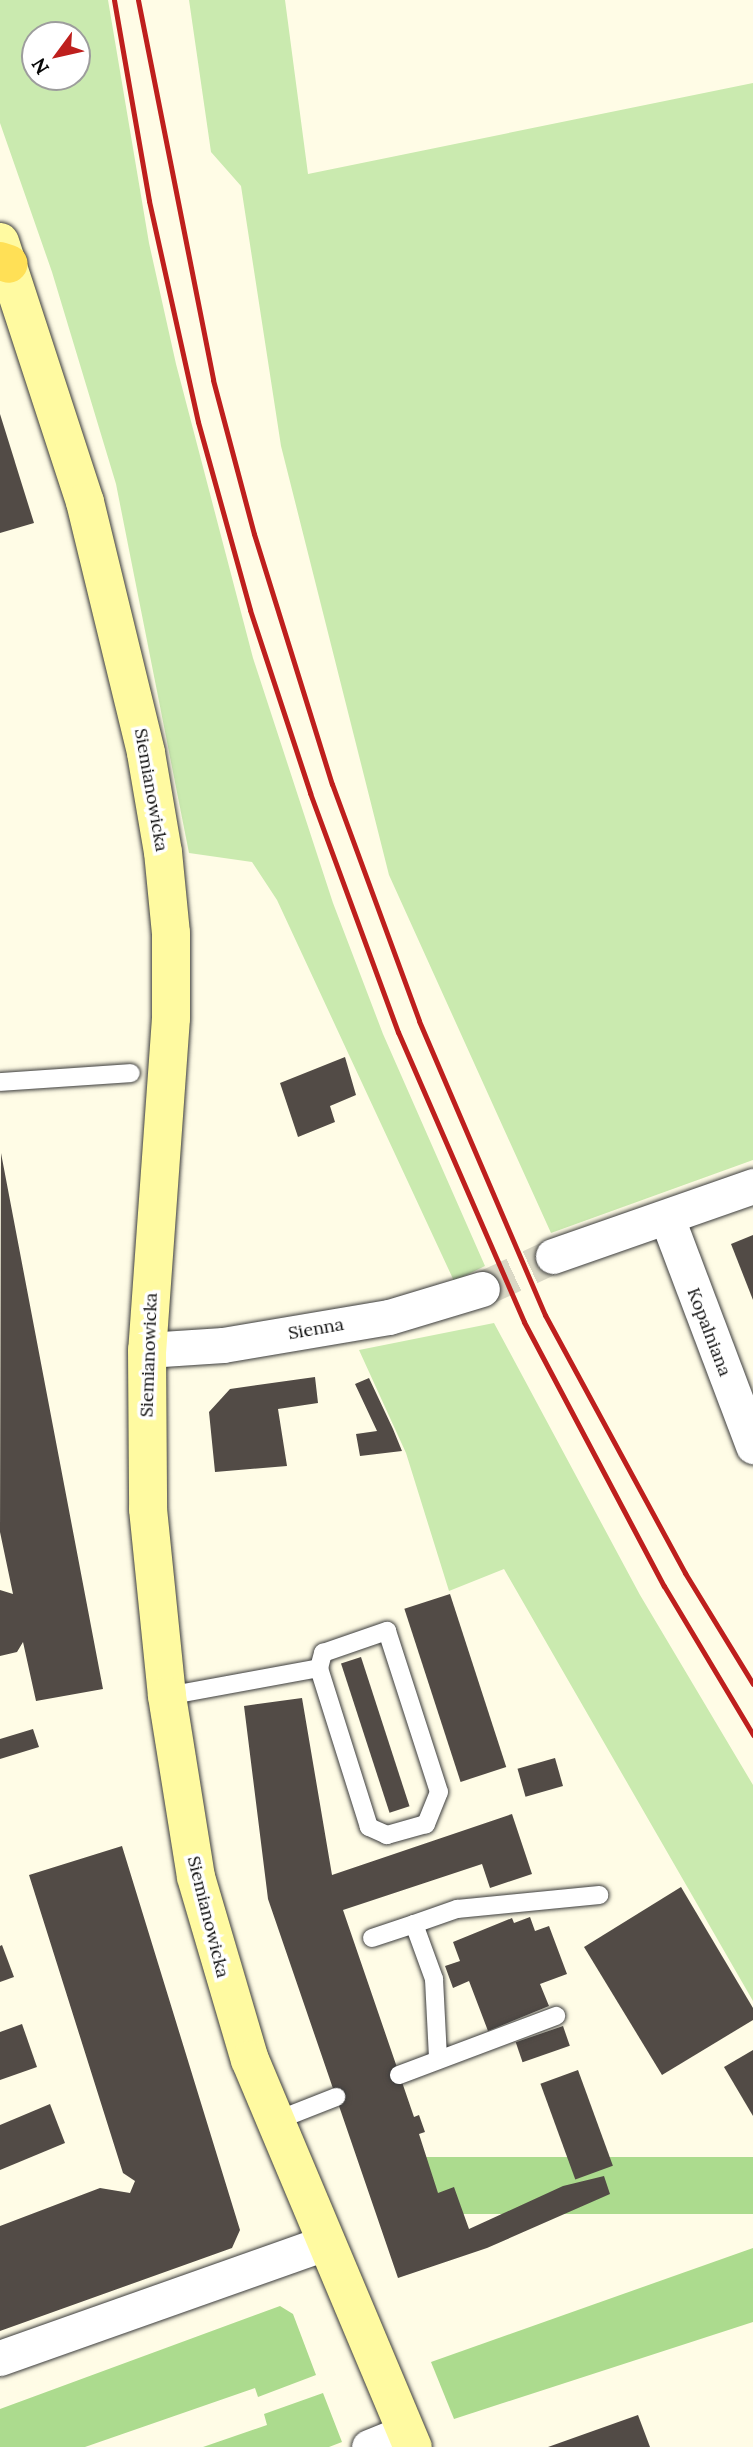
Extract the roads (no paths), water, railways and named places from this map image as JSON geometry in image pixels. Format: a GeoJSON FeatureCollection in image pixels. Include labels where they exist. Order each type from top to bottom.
{"type":"FeatureCollection","features":[{"type":"Feature","properties":{"kind":"main road","name":"Siemianowicka"},"geometry":{"type":"LineString","coordinates":[[3,256],[85,502],[146,753],[163,852],[171,933],[171,1018],[147,1350],[148,1508],[167,1696],[196,1877],[232,2011],[325,2243],[409,2439]]}},
{"type":"Feature","properties":{"kind":"street"},"geometry":{"type":"LineString","coordinates":[[553,1256],[753,1186]]}},
{"type":"Feature","properties":{"kind":"street","name":"Kopalniana"},"geometry":{"type":"LineString","coordinates":[[667,1218],[753,1446]]}},
{"type":"Feature","properties":{"kind":"street","name":"Sienna"},"geometry":{"type":"LineString","coordinates":[[147,1350],[223,1345],[388,1317],[482,1289]]}},
{"type":"Feature","properties":{"kind":"street"},"geometry":{"type":"LineString","coordinates":[[0,2358],[325,2243]]}},
{"type":"Feature","properties":{"kind":"street"},"geometry":{"type":"LineString","coordinates":[[369,2447],[409,2439]]}},
{"type":"Feature","properties":{"kind":"lane"},"geometry":{"type":"LineString","coordinates":[[0,1082],[131,1073]]}},
{"type":"Feature","properties":{"kind":"lane"},"geometry":{"type":"LineString","coordinates":[[387,1631],[439,1792],[426,1824],[387,1835],[369,1827],[319,1668],[323,1653],[387,1631]]}},
{"type":"Feature","properties":{"kind":"lane"},"geometry":{"type":"LineString","coordinates":[[167,1696],[319,1668]]}},
{"type":"Feature","properties":{"kind":"lane"},"geometry":{"type":"LineString","coordinates":[[372,1938],[457,1909],[599,1895]]}},
{"type":"Feature","properties":{"kind":"lane"},"geometry":{"type":"LineString","coordinates":[[414,1924],[434,1979],[439,2059]]}},
{"type":"Feature","properties":{"kind":"lane"},"geometry":{"type":"LineString","coordinates":[[399,2075],[556,2016]]}},
{"type":"Feature","properties":{"kind":"lane"},"geometry":{"type":"LineString","coordinates":[[275,2122],[336,2097]]}},
{"type":"Feature","properties":{"kind":"tunnel"},"geometry":{"type":"LineString","coordinates":[[482,1289],[553,1256]]}},
{"type":"Feature","properties":{"kind":"railway"},"geometry":{"type":"LineString","coordinates":[[114,0],[149,201],[198,422],[250,610],[310,793],[398,1032],[524,1322],[664,1586],[753,1735]]}},
{"type":"Feature","properties":{"kind":"railway"},"geometry":{"type":"LineString","coordinates":[[138,0],[213,380],[254,534],[332,784],[419,1021],[545,1315],[685,1573],[753,1684]]}}]}
